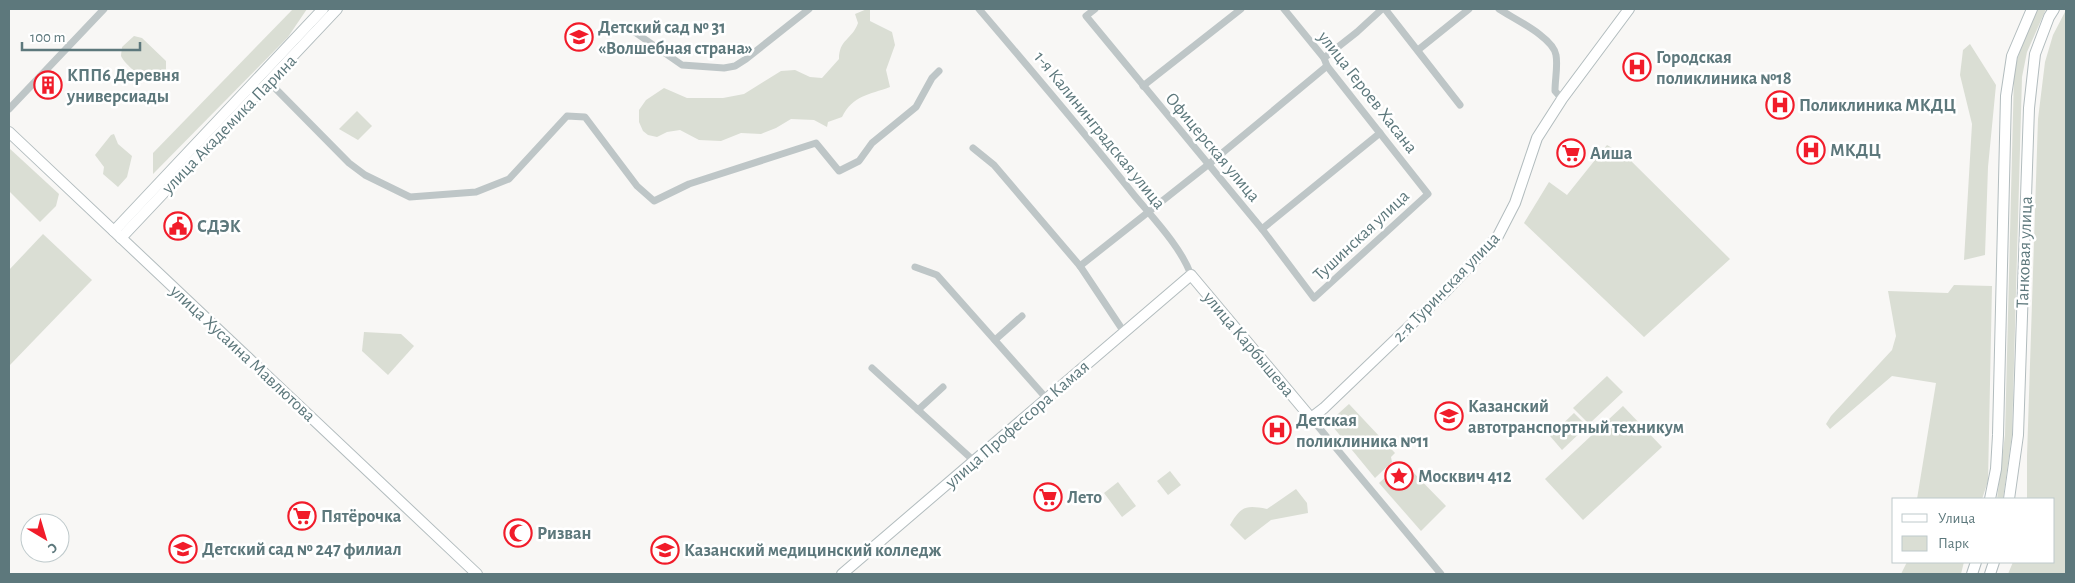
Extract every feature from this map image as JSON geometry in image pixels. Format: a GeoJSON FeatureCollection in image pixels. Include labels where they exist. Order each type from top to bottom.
{"type":"FeatureCollection","features":[{"type":"Feature","properties":{"kind":"street"},"geometry":{"type":"LineString","coordinates":[[9,109],[104,9]]}},
{"type":"Feature","properties":{"kind":"street","name":"улица Академика Парина"},"geometry":{"type":"LineString","coordinates":[[117,235],[261,74],[323,9]]}},
{"type":"Feature","properties":{"kind":"street","name":"улица Академика Парина"},"geometry":{"type":"LineString","coordinates":[[117,235],[269,82],[337,9]]}},
{"type":"Feature","properties":{"kind":"street"},"geometry":{"type":"LineString","coordinates":[[636,33],[682,65],[724,68],[735,66],[746,60],[809,9]]}},
{"type":"Feature","properties":{"kind":"street","name":"1-я Калининградская улица"},"geometry":{"type":"LineString","coordinates":[[978,9],[1092,142],[1188,264],[1191,275]]}},
{"type":"Feature","properties":{"kind":"street","name":"Офицерская улица"},"geometry":{"type":"LineString","coordinates":[[1095,9],[1086,16],[1262,229],[1314,298]]}},
{"type":"Feature","properties":{"kind":"street"},"geometry":{"type":"LineString","coordinates":[[1143,86],[1241,9]]}},
{"type":"Feature","properties":{"kind":"street","name":"улица Героев Хасана"},"geometry":{"type":"LineString","coordinates":[[1284,9],[1324,58],[1326,66],[1428,194]]}},
{"type":"Feature","properties":{"kind":"street"},"geometry":{"type":"LineString","coordinates":[[1324,58],[1384,9],[1460,105]]}},
{"type":"Feature","properties":{"kind":"street"},"geometry":{"type":"LineString","coordinates":[[1418,50],[1469,9]]}},
{"type":"Feature","properties":{"kind":"street"},"geometry":{"type":"LineString","coordinates":[[1499,9],[1546,39],[1554,48],[1556,56],[1555,91],[1562,98]]}},
{"type":"Feature","properties":{"kind":"street","name":"2-я Туринская улица"},"geometry":{"type":"LineString","coordinates":[[1311,418],[1324,408],[1436,300],[1498,236],[1515,203],[1537,138],[1562,98],[1629,9]]}},
{"type":"Feature","properties":{"kind":"street","name":"Танковая улица"},"geometry":{"type":"LineString","coordinates":[[1990,498],[1996,469],[1998,435],[2006,96],[2012,56],[2032,9]]}},
{"type":"Feature","properties":{"kind":"street","name":"Танковая улица"},"geometry":{"type":"LineString","coordinates":[[2009,498],[2018,435],[2028,108],[2035,54],[2054,9]]}},
{"type":"Feature","properties":{"kind":"street"},"geometry":{"type":"LineString","coordinates":[[1080,266],[1209,164],[1326,66]]}},
{"type":"Feature","properties":{"kind":"street"},"geometry":{"type":"LineString","coordinates":[[261,74],[349,163],[365,175],[410,196],[476,192],[509,179],[566,116],[586,117],[637,186],[654,201],[689,184],[816,143],[839,171],[848,168],[859,161],[872,143],[916,107],[932,78],[939,71]]}},
{"type":"Feature","properties":{"kind":"street","name":"улица Хусаина Мавлютова"},"geometry":{"type":"LineString","coordinates":[[9,132],[477,574]]}},
{"type":"Feature","properties":{"kind":"street"},"geometry":{"type":"LineString","coordinates":[[1262,229],[1380,132]]}},
{"type":"Feature","properties":{"kind":"street"},"geometry":{"type":"LineString","coordinates":[[973,148],[994,165],[1080,266],[1124,332]]}},
{"type":"Feature","properties":{"kind":"street","name":"Тушинская улица"},"geometry":{"type":"LineString","coordinates":[[1314,298],[1428,194]]}},
{"type":"Feature","properties":{"kind":"street"},"geometry":{"type":"LineString","coordinates":[[915,267],[937,275],[1047,398]]}},
{"type":"Feature","properties":{"kind":"street","name":"улица Карбышева"},"geometry":{"type":"LineString","coordinates":[[1191,275],[1441,574]]}},
{"type":"Feature","properties":{"kind":"street","name":"улица Профессора Камая"},"geometry":{"type":"LineString","coordinates":[[842,574],[1191,275]]}},
{"type":"Feature","properties":{"kind":"street"},"geometry":{"type":"LineString","coordinates":[[994,340],[1022,316]]}},
{"type":"Feature","properties":{"kind":"street"},"geometry":{"type":"LineString","coordinates":[[872,368],[974,461]]}},
{"type":"Feature","properties":{"kind":"street"},"geometry":{"type":"LineString","coordinates":[[918,410],[943,387]]}},
{"type":"Feature","properties":{"kind":"green space"},"geometry":{"type":"Polygon","coordinates":[[[293,9],[307,9],[288,37],[153,174],[153,153],[293,9]]]}},
{"type":"Feature","properties":{"kind":"green space"},"geometry":{"type":"Polygon","coordinates":[[[870,9],[870,21],[892,32],[895,45],[886,70],[890,87],[856,100],[842,117],[828,122],[827,127],[814,120],[791,119],[761,134],[741,133],[721,141],[699,140],[680,130],[667,132],[657,137],[648,135],[643,131],[639,122],[639,110],[646,100],[664,88],[687,98],[723,98],[744,94],[781,71],[795,70],[810,77],[822,78],[839,59],[843,43],[855,29],[858,23],[855,14],[870,9]]]}},
{"type":"Feature","properties":{"kind":"green space"},"geometry":{"type":"Polygon","coordinates":[[[2038,9],[2046,9],[2027,52],[2022,77],[2012,435],[2003,498],[1997,498],[2005,435],[2014,74],[2023,40],[2038,9]]]}},
{"type":"Feature","properties":{"kind":"green space"},"geometry":{"type":"Polygon","coordinates":[[[2066,10],[2066,574],[2008,574],[2013,563],[2055,563],[2055,498],[2027,498],[2038,119],[2045,62],[2053,35],[2066,10]]]}},
{"type":"Feature","properties":{"kind":"green space"},"geometry":{"type":"Polygon","coordinates":[[[134,36],[142,38],[166,61],[166,69],[153,82],[135,72],[121,56],[122,47],[134,36]]]}},
{"type":"Feature","properties":{"kind":"green space"},"geometry":{"type":"Polygon","coordinates":[[[1970,44],[1996,85],[1988,167],[1985,255],[1964,260],[1972,124],[1960,75],[1963,50],[1970,44]]]}},
{"type":"Feature","properties":{"kind":"green space"},"geometry":{"type":"Polygon","coordinates":[[[357,111],[372,126],[358,140],[339,129],[357,111]]]}},
{"type":"Feature","properties":{"kind":"green space"},"geometry":{"type":"Polygon","coordinates":[[[114,134],[118,144],[132,156],[127,177],[118,187],[103,174],[104,167],[95,155],[111,135],[114,134]]]}},
{"type":"Feature","properties":{"kind":"green space"},"geometry":{"type":"Polygon","coordinates":[[[1607,145],[1626,156],[1730,259],[1644,337],[1524,223],[1549,182],[1567,195],[1607,145]]]}},
{"type":"Feature","properties":{"kind":"green space"},"geometry":{"type":"Polygon","coordinates":[[[9,148],[59,194],[56,206],[40,222],[9,191],[9,148]]]}},
{"type":"Feature","properties":{"kind":"green space"},"geometry":{"type":"Polygon","coordinates":[[[43,234],[92,280],[9,366],[9,270],[43,234]]]}},
{"type":"Feature","properties":{"kind":"green space"},"geometry":{"type":"Polygon","coordinates":[[[1954,285],[1992,286],[1988,481],[1982,498],[1917,498],[1936,383],[1892,376],[1830,429],[1826,424],[1831,416],[1892,350],[1896,336],[1888,291],[1948,293],[1954,285]]]}},
{"type":"Feature","properties":{"kind":"green space"},"geometry":{"type":"Polygon","coordinates":[[[364,332],[401,334],[414,346],[388,375],[362,351],[364,332]]]}},
{"type":"Feature","properties":{"kind":"green space"},"geometry":{"type":"Polygon","coordinates":[[[1607,376],[1623,392],[1589,424],[1573,408],[1607,376]]]}},
{"type":"Feature","properties":{"kind":"green space"},"geometry":{"type":"Polygon","coordinates":[[[1349,404],[1395,453],[1391,457],[1392,462],[1375,478],[1329,422],[1349,404]]]}},
{"type":"Feature","properties":{"kind":"green space"},"geometry":{"type":"Polygon","coordinates":[[[1623,406],[1662,447],[1583,520],[1545,479],[1623,406]]]}},
{"type":"Feature","properties":{"kind":"green space"},"geometry":{"type":"Polygon","coordinates":[[[1574,413],[1587,426],[1562,450],[1550,436],[1574,413]]]}},
{"type":"Feature","properties":{"kind":"green space"},"geometry":{"type":"Polygon","coordinates":[[[1406,465],[1446,506],[1421,531],[1379,483],[1398,466],[1401,468],[1406,465]]]}},
{"type":"Feature","properties":{"kind":"green space"},"geometry":{"type":"Polygon","coordinates":[[[1170,471],[1181,485],[1168,495],[1157,481],[1170,471]]]}},
{"type":"Feature","properties":{"kind":"green space"},"geometry":{"type":"Polygon","coordinates":[[[1118,482],[1136,506],[1122,517],[1104,493],[1118,482]]]}},
{"type":"Feature","properties":{"kind":"green space"},"geometry":{"type":"Polygon","coordinates":[[[1296,489],[1307,503],[1308,513],[1271,520],[1245,540],[1230,525],[1237,514],[1245,508],[1267,509],[1296,489]]]}},
{"type":"Feature","properties":{"kind":"green space"},"geometry":{"type":"Polygon","coordinates":[[[1906,563],[1964,563],[1961,574],[1901,574],[1906,563]]]}},
{"type":"Feature","properties":{"kind":"place","name":"Детский сад № 31 «Волшебная страна»"},"geometry":{"type":"Point","coordinates":[579,37]}},
{"type":"Feature","properties":{"kind":"place","name":"Городская поликлиника №18"},"geometry":{"type":"Point","coordinates":[1637,67]}},
{"type":"Feature","properties":{"kind":"place","name":"КПП6 Деревня универсиады"},"geometry":{"type":"Point","coordinates":[48,85]}},
{"type":"Feature","properties":{"kind":"place","name":"Поликлиника МКДЦ"},"geometry":{"type":"Point","coordinates":[1780,105]}},
{"type":"Feature","properties":{"kind":"place","name":"МКДЦ"},"geometry":{"type":"Point","coordinates":[1811,150]}},
{"type":"Feature","properties":{"kind":"place","name":"Аиша"},"geometry":{"type":"Point","coordinates":[1571,153]}},
{"type":"Feature","properties":{"kind":"place","name":"СДЭК"},"geometry":{"type":"Point","coordinates":[178,226]}},
{"type":"Feature","properties":{"kind":"place","name":"Казанский автотранспортный техникум"},"geometry":{"type":"Point","coordinates":[1449,416]}},
{"type":"Feature","properties":{"kind":"place","name":"Детская поликлиника №11"},"geometry":{"type":"Point","coordinates":[1277,430]}},
{"type":"Feature","properties":{"kind":"place","name":"Москвич 412"},"geometry":{"type":"Point","coordinates":[1399,476]}},
{"type":"Feature","properties":{"kind":"place","name":"Лето"},"geometry":{"type":"Point","coordinates":[1048,497]}},
{"type":"Feature","properties":{"kind":"place","name":"Пятёрочка"},"geometry":{"type":"Point","coordinates":[302,516]}},
{"type":"Feature","properties":{"kind":"place","name":"Ризван"},"geometry":{"type":"Point","coordinates":[518,533]}},
{"type":"Feature","properties":{"kind":"place","name":"Детский сад № 247 филиал"},"geometry":{"type":"Point","coordinates":[183,549]}},
{"type":"Feature","properties":{"kind":"place","name":"Казанский медицинский колледж"},"geometry":{"type":"Point","coordinates":[665,550]}}]}
